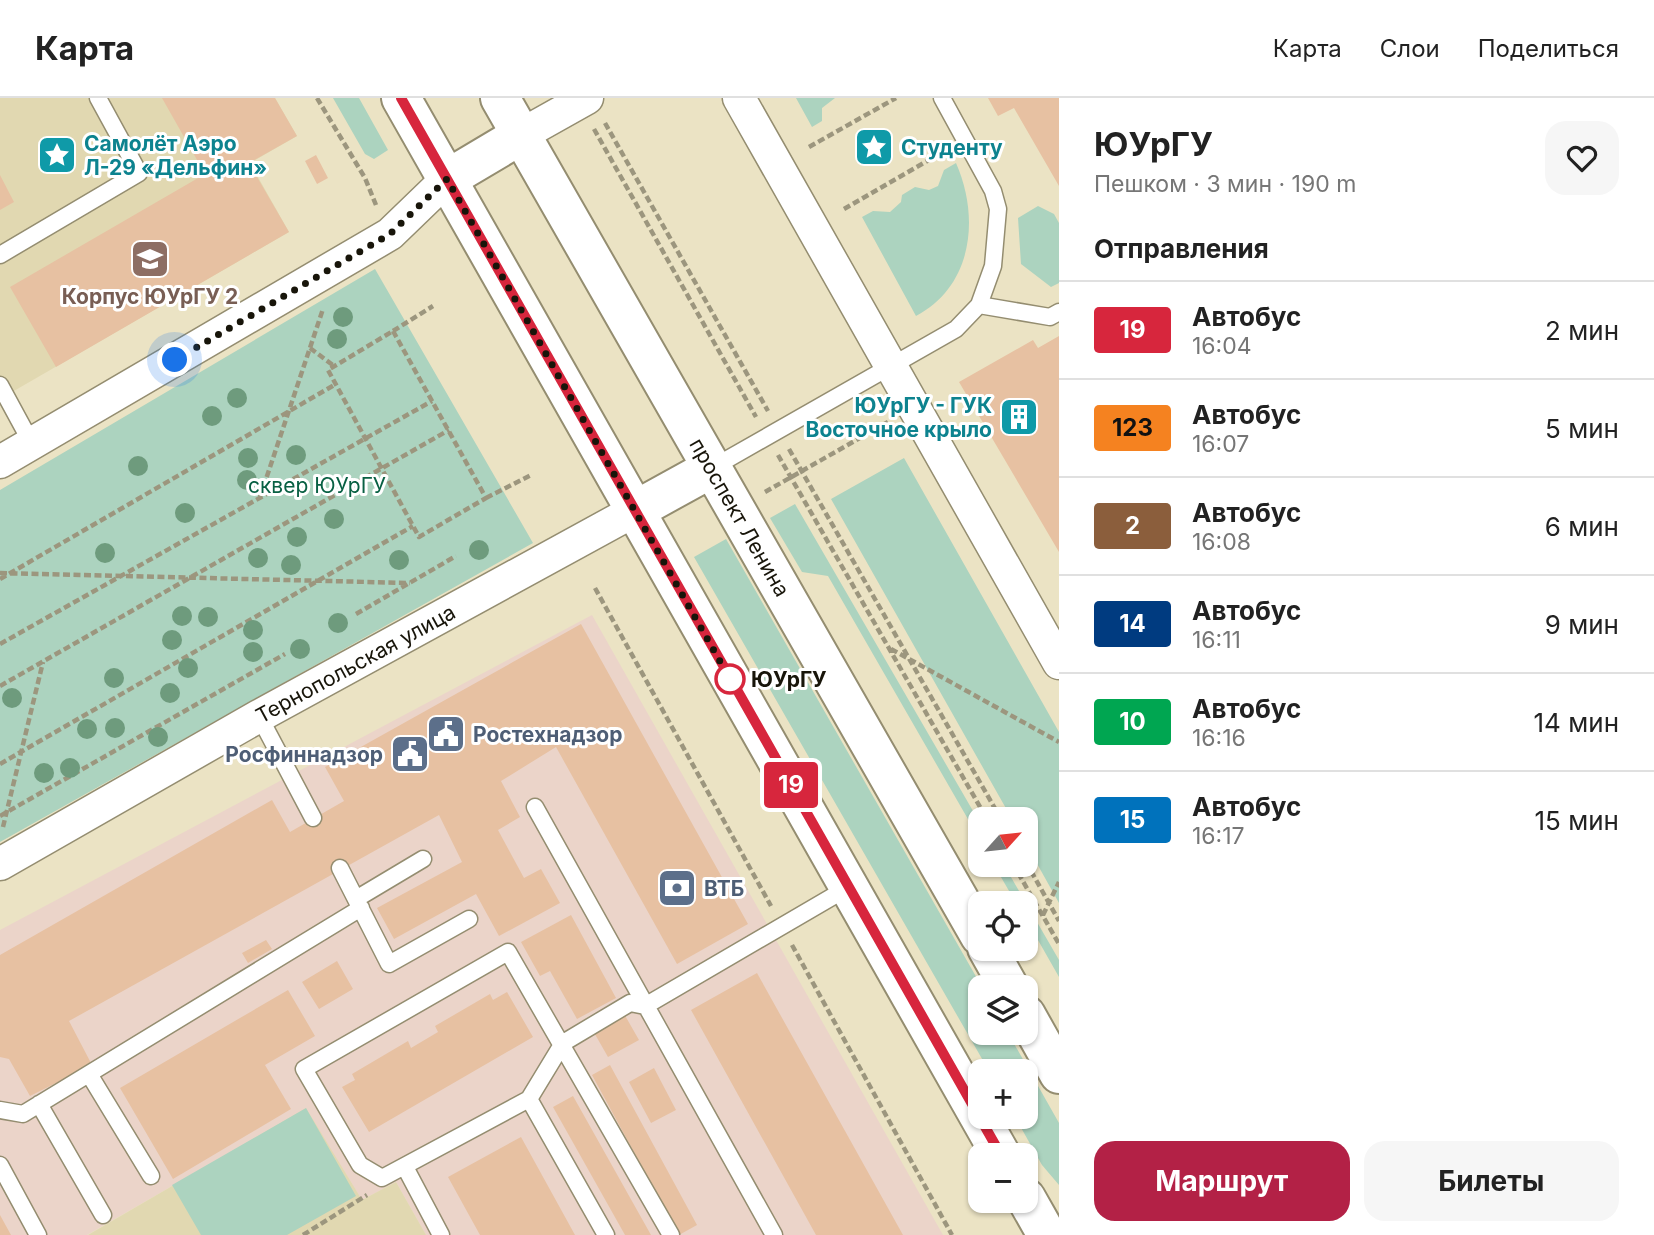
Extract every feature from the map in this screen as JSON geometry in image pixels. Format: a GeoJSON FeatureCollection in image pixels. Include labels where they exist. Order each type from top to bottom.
{"type":"FeatureCollection","features":[{"type":"Feature","properties":{"kind":"main road"},"geometry":{"type":"LineString","coordinates":[[401,98],[994,1143]]}},
{"type":"Feature","properties":{"kind":"main road","name":"проспект Ленина"},"geometry":{"type":"LineString","coordinates":[[500,98],[968,915]]}},
{"type":"Feature","properties":{"kind":"main road"},"geometry":{"type":"LineString","coordinates":[[447,179],[521,135]]}},
{"type":"Feature","properties":{"kind":"main road","name":"Тернопольская улица"},"geometry":{"type":"LineString","coordinates":[[634,511],[712,468]]}},
{"type":"Feature","properties":{"kind":"main road"},"geometry":{"type":"LineString","coordinates":[[1038,1036],[1059,1074]]}},
{"type":"Feature","properties":{"kind":"main road"},"geometry":{"type":"LineString","coordinates":[[1035,1213],[1047,1235]]}},
{"type":"Feature","properties":{"kind":"street"},"geometry":{"type":"LineString","coordinates":[[739,98],[1059,663]]}},
{"type":"Feature","properties":{"kind":"street"},"geometry":{"type":"LineString","coordinates":[[521,135],[595,109]]}},
{"type":"Feature","properties":{"kind":"street"},"geometry":{"type":"LineString","coordinates":[[0,462],[390,234],[447,179]]}},
{"type":"Feature","properties":{"kind":"street","name":"Тернопольская улица"},"geometry":{"type":"LineString","coordinates":[[0,864],[259,716],[634,511]]}},
{"type":"Feature","properties":{"kind":"lane"},"geometry":{"type":"LineString","coordinates":[[0,255],[139,173],[97,98]]}},
{"type":"Feature","properties":{"kind":"lane"},"geometry":{"type":"LineString","coordinates":[[712,468],[956,329],[979,305],[993,266],[998,209],[993,191],[942,98]]}},
{"type":"Feature","properties":{"kind":"lane"},"geometry":{"type":"LineString","coordinates":[[979,305],[1050,317],[1059,312]]}},
{"type":"Feature","properties":{"kind":"lane"},"geometry":{"type":"LineString","coordinates":[[0,385],[32,444]]}},
{"type":"Feature","properties":{"kind":"lane"},"geometry":{"type":"LineString","coordinates":[[259,716],[313,818]]}},
{"type":"Feature","properties":{"kind":"lane"},"geometry":{"type":"LineString","coordinates":[[535,807],[774,1235]]}},
{"type":"Feature","properties":{"kind":"lane"},"geometry":{"type":"LineString","coordinates":[[0,1110],[23,1114],[358,903],[423,859]]}},
{"type":"Feature","properties":{"kind":"lane"},"geometry":{"type":"LineString","coordinates":[[340,868],[389,964],[469,919]]}},
{"type":"Feature","properties":{"kind":"lane"},"geometry":{"type":"LineString","coordinates":[[671,1235],[563,1043],[508,952],[304,1069],[360,1165],[382,1178],[529,1099],[563,1043],[630,1003],[645,1006],[849,887]]}},
{"type":"Feature","properties":{"kind":"lane"},"geometry":{"type":"LineString","coordinates":[[89,1074],[150,1176]]}},
{"type":"Feature","properties":{"kind":"lane"},"geometry":{"type":"LineString","coordinates":[[529,1099],[606,1235]]}},
{"type":"Feature","properties":{"kind":"lane"},"geometry":{"type":"LineString","coordinates":[[39,1104],[103,1214]]}},
{"type":"Feature","properties":{"kind":"lane"},"geometry":{"type":"LineString","coordinates":[[0,1165],[38,1235]]}},
{"type":"Feature","properties":{"kind":"lane"},"geometry":{"type":"LineString","coordinates":[[405,1167],[441,1235]]}},
{"type":"Feature","properties":{"kind":"path"},"geometry":{"type":"LineString","coordinates":[[317,98],[365,178],[378,211]]}},
{"type":"Feature","properties":{"kind":"path"},"geometry":{"type":"LineString","coordinates":[[809,147],[896,98]]}},
{"type":"Feature","properties":{"kind":"path"},"geometry":{"type":"LineString","coordinates":[[595,109],[994,807]]}},
{"type":"Feature","properties":{"kind":"path"},"geometry":{"type":"LineString","coordinates":[[844,209],[966,139]]}},
{"type":"Feature","properties":{"kind":"path"},"geometry":{"type":"LineString","coordinates":[[260,498],[286,413],[324,307],[321,301]]}},
{"type":"Feature","properties":{"kind":"path"},"geometry":{"type":"LineString","coordinates":[[433,306],[328,370],[419,537],[531,475]]}},
{"type":"Feature","properties":{"kind":"path"},"geometry":{"type":"LineString","coordinates":[[393,331],[486,498]]}},
{"type":"Feature","properties":{"kind":"path"},"geometry":{"type":"LineString","coordinates":[[310,348],[334,366]]}},
{"type":"Feature","properties":{"kind":"path"},"geometry":{"type":"LineString","coordinates":[[0,579],[336,384]]}},
{"type":"Feature","properties":{"kind":"path"},"geometry":{"type":"LineString","coordinates":[[0,644],[432,401]]}},
{"type":"Feature","properties":{"kind":"path"},"geometry":{"type":"LineString","coordinates":[[758,496],[893,419]]}},
{"type":"Feature","properties":{"kind":"path"},"geometry":{"type":"LineString","coordinates":[[0,686],[449,430]]}},
{"type":"Feature","properties":{"kind":"path"},"geometry":{"type":"LineString","coordinates":[[0,764],[315,580],[414,526]]}},
{"type":"Feature","properties":{"kind":"path"},"geometry":{"type":"LineString","coordinates":[[356,614],[456,556]]}},
{"type":"Feature","properties":{"kind":"path"},"geometry":{"type":"LineString","coordinates":[[0,573],[116,578],[410,583]]}},
{"type":"Feature","properties":{"kind":"path"},"geometry":{"type":"LineString","coordinates":[[891,649],[1059,742]]}},
{"type":"Feature","properties":{"kind":"path"},"geometry":{"type":"LineString","coordinates":[[0,816],[285,654]]}},
{"type":"Feature","properties":{"kind":"path"},"geometry":{"type":"LineString","coordinates":[[2,832],[19,752],[43,661]]}},
{"type":"Feature","properties":{"kind":"path"},"geometry":{"type":"LineString","coordinates":[[1020,877],[1059,944]]}},
{"type":"Feature","properties":{"kind":"path"},"geometry":{"type":"LineString","coordinates":[[1034,877],[1059,921]]}},
{"type":"Feature","properties":{"kind":"path"},"geometry":{"type":"LineString","coordinates":[[1042,916],[1059,882]]}},
{"type":"Feature","properties":{"kind":"path"},"geometry":{"type":"LineString","coordinates":[[303,1235],[362,1200],[382,1178]]}},
{"type":"Feature","properties":{"kind":"shaded area"},"geometry":{"type":"Polygon","coordinates":[[[0,98],[275,98],[297,136],[250,163],[289,232],[0,399],[0,98]]]}},
{"type":"Feature","properties":{"kind":"shaded area"},"geometry":{"type":"Polygon","coordinates":[[[592,615],[943,1235],[426,1235],[396,1182],[362,1200],[306,1109],[87,1235],[0,1235],[0,930],[592,615]]]}},
{"type":"Feature","properties":{"kind":"shaded area"},"geometry":{"type":"Polygon","coordinates":[[[306,1108],[362,1200],[396,1182],[426,1235],[88,1235],[306,1108]]]}},
{"type":"Feature","properties":{"kind":"green space"},"geometry":{"type":"Polygon","coordinates":[[[333,98],[359,98],[388,150],[374,159],[365,154],[333,98]]]}},
{"type":"Feature","properties":{"kind":"green space"},"geometry":{"type":"Polygon","coordinates":[[[796,98],[835,98],[822,108],[822,121],[812,127],[796,98]]]}},
{"type":"Feature","properties":{"kind":"green space"},"geometry":{"type":"Polygon","coordinates":[[[956,163],[968,205],[966,248],[960,269],[950,287],[935,303],[916,316],[862,217],[873,211],[890,212],[901,202],[902,195],[915,187],[929,190],[938,186],[944,170],[956,163]]]}},
{"type":"Feature","properties":{"kind":"green space"},"geometry":{"type":"Polygon","coordinates":[[[1038,206],[1054,214],[1059,223],[1059,283],[1051,287],[1021,264],[1018,218],[1038,206]]]}},
{"type":"Feature","properties":{"kind":"green space","name":"сквер ЮУрГУ"},"geometry":{"type":"Polygon","coordinates":[[[375,269],[533,543],[0,842],[0,490],[375,269]]]}},
{"type":"Feature","properties":{"kind":"green space"},"geometry":{"type":"Polygon","coordinates":[[[904,458],[1059,732],[1059,903],[1038,865],[1038,807],[1005,807],[831,499],[904,458]]]}},
{"type":"Feature","properties":{"kind":"green space"},"geometry":{"type":"Polygon","coordinates":[[[795,504],[971,807],[968,807],[968,819],[828,576],[802,572],[770,518],[795,504]]]}},
{"type":"Feature","properties":{"kind":"green space"},"geometry":{"type":"Polygon","coordinates":[[[726,539],[975,975],[968,975],[968,1034],[694,557],[726,539]]]}},
{"type":"Feature","properties":{"kind":"green space"},"geometry":{"type":"Polygon","coordinates":[[[1001,877],[1011,877],[1019,891],[1009,891],[1001,877]]]}},
{"type":"Feature","properties":{"kind":"green space"},"geometry":{"type":"Polygon","coordinates":[[[1038,924],[1059,960],[1059,977],[1038,940],[1038,924]]]}},
{"type":"Feature","properties":{"kind":"green space"},"geometry":{"type":"Polygon","coordinates":[[[974,1045],[1015,1045],[1023,1059],[982,1059],[974,1045]]]}},
{"type":"Feature","properties":{"kind":"green space"},"geometry":{"type":"Polygon","coordinates":[[[1038,1086],[1059,1123],[1059,1185],[1038,1158],[1038,1143],[1030,1143],[1022,1129],[1038,1129],[1038,1086]]]}},
{"type":"Feature","properties":{"kind":"green space"},"geometry":{"type":"Polygon","coordinates":[[[306,1108],[356,1196],[287,1235],[201,1235],[172,1185],[306,1108]]]}},
{"type":"Feature","properties":{"kind":"building","name":"Корпус ЮУрГУ 2"},"geometry":{"type":"Polygon","coordinates":[[[162,98],[275,98],[297,136],[249,163],[289,232],[56,367],[10,287],[205,174],[162,98]]]}},
{"type":"Feature","properties":{"kind":"building"},"geometry":{"type":"Polygon","coordinates":[[[988,98],[1059,98],[1059,186],[1014,108],[998,116],[988,98]]]}},
{"type":"Feature","properties":{"kind":"building"},"geometry":{"type":"Polygon","coordinates":[[[316,155],[328,178],[317,184],[305,161],[316,155]]]}},
{"type":"Feature","properties":{"kind":"building"},"geometry":{"type":"Polygon","coordinates":[[[0,175],[14,202],[0,210],[0,175]]]}},
{"type":"Feature","properties":{"kind":"building","name":"ЮУрГУ - ГУК Восточное крыло"},"geometry":{"type":"Polygon","coordinates":[[[1059,336],[1059,552],[959,382],[1033,340],[1038,348],[1059,336]]]}},
{"type":"Feature","properties":{"kind":"building"},"geometry":{"type":"Polygon","coordinates":[[[581,624],[748,924],[677,964],[556,747],[501,781],[520,817],[498,830],[524,878],[541,869],[560,903],[499,936],[476,894],[394,939],[377,908],[462,862],[439,815],[69,1021],[92,1065],[30,1096],[9,1059],[0,1057],[0,955],[272,800],[290,832],[344,801],[325,767],[581,624]]]}},
{"type":"Feature","properties":{"kind":"building"},"geometry":{"type":"Polygon","coordinates":[[[571,915],[616,998],[577,1019],[550,971],[540,976],[521,942],[571,915]]]}},
{"type":"Feature","properties":{"kind":"building"},"geometry":{"type":"Polygon","coordinates":[[[266,940],[272,949],[248,963],[242,953],[266,940]]]}},
{"type":"Feature","properties":{"kind":"building"},"geometry":{"type":"Polygon","coordinates":[[[337,961],[353,989],[319,1009],[302,982],[337,961]]]}},
{"type":"Feature","properties":{"kind":"building"},"geometry":{"type":"Polygon","coordinates":[[[757,973],[903,1235],[816,1235],[691,1010],[757,973]]]}},
{"type":"Feature","properties":{"kind":"building"},"geometry":{"type":"Polygon","coordinates":[[[288,990],[315,1036],[265,1065],[291,1109],[173,1179],[120,1088],[288,990]]]}},
{"type":"Feature","properties":{"kind":"building"},"geometry":{"type":"Polygon","coordinates":[[[507,992],[533,1037],[369,1132],[342,1087],[355,1080],[352,1074],[408,1041],[411,1048],[438,1032],[435,1026],[490,994],[493,1000],[507,992]]]}},
{"type":"Feature","properties":{"kind":"building"},"geometry":{"type":"Polygon","coordinates":[[[623,1012],[639,1040],[608,1057],[592,1029],[623,1012]]]}},
{"type":"Feature","properties":{"kind":"building"},"geometry":{"type":"Polygon","coordinates":[[[610,1065],[697,1225],[679,1235],[592,1075],[610,1065]]]}},
{"type":"Feature","properties":{"kind":"building"},"geometry":{"type":"Polygon","coordinates":[[[654,1068],[676,1110],[651,1123],[629,1082],[654,1068]]]}},
{"type":"Feature","properties":{"kind":"building"},"geometry":{"type":"Polygon","coordinates":[[[573,1096],[651,1235],[625,1235],[553,1107],[573,1096]]]}},
{"type":"Feature","properties":{"kind":"building"},"geometry":{"type":"Polygon","coordinates":[[[521,1137],[575,1235],[480,1235],[448,1177],[521,1137]]]}},
{"type":"Feature","properties":{"kind":"building"},"geometry":{"type":"Polygon","coordinates":[[[0,1215],[11,1235],[0,1235],[0,1215]]]}},
{"type":"Feature","properties":{"kind":"bus line","name":"19"},"geometry":{"type":"LineString","coordinates":[[401,98],[994,1143]]}},
{"type":"Feature","properties":{"kind":"place","name":"Студенту"},"geometry":{"type":"Point","coordinates":[874,147]}},
{"type":"Feature","properties":{"kind":"place","name":"Самолёт Аэро Л-29 «Дельфин»"},"geometry":{"type":"Point","coordinates":[57,155]}},
{"type":"Feature","properties":{"kind":"place","name":"Корпус ЮУрГУ 2"},"geometry":{"type":"Point","coordinates":[150,259]}},
{"type":"Feature","properties":{"kind":"place","name":"ЮУрГУ - ГУК Восточное крыло"},"geometry":{"type":"Point","coordinates":[1019,417]}},
{"type":"Feature","properties":{"kind":"place","name":"ЮУрГУ"},"geometry":{"type":"Point","coordinates":[730,679]}},
{"type":"Feature","properties":{"kind":"place","name":"Ростехнадзор"},"geometry":{"type":"Point","coordinates":[446,734]}},
{"type":"Feature","properties":{"kind":"place","name":"Росфиннадзор"},"geometry":{"type":"Point","coordinates":[410,754]}},
{"type":"Feature","properties":{"kind":"place","name":"ВТБ"},"geometry":{"type":"Point","coordinates":[677,888]}},
{"type":"Feature","properties":{"kind":"route"},"geometry":{"type":"LineString","coordinates":[[175,360],[390,234],[447,179],[730,679]]}}]}
